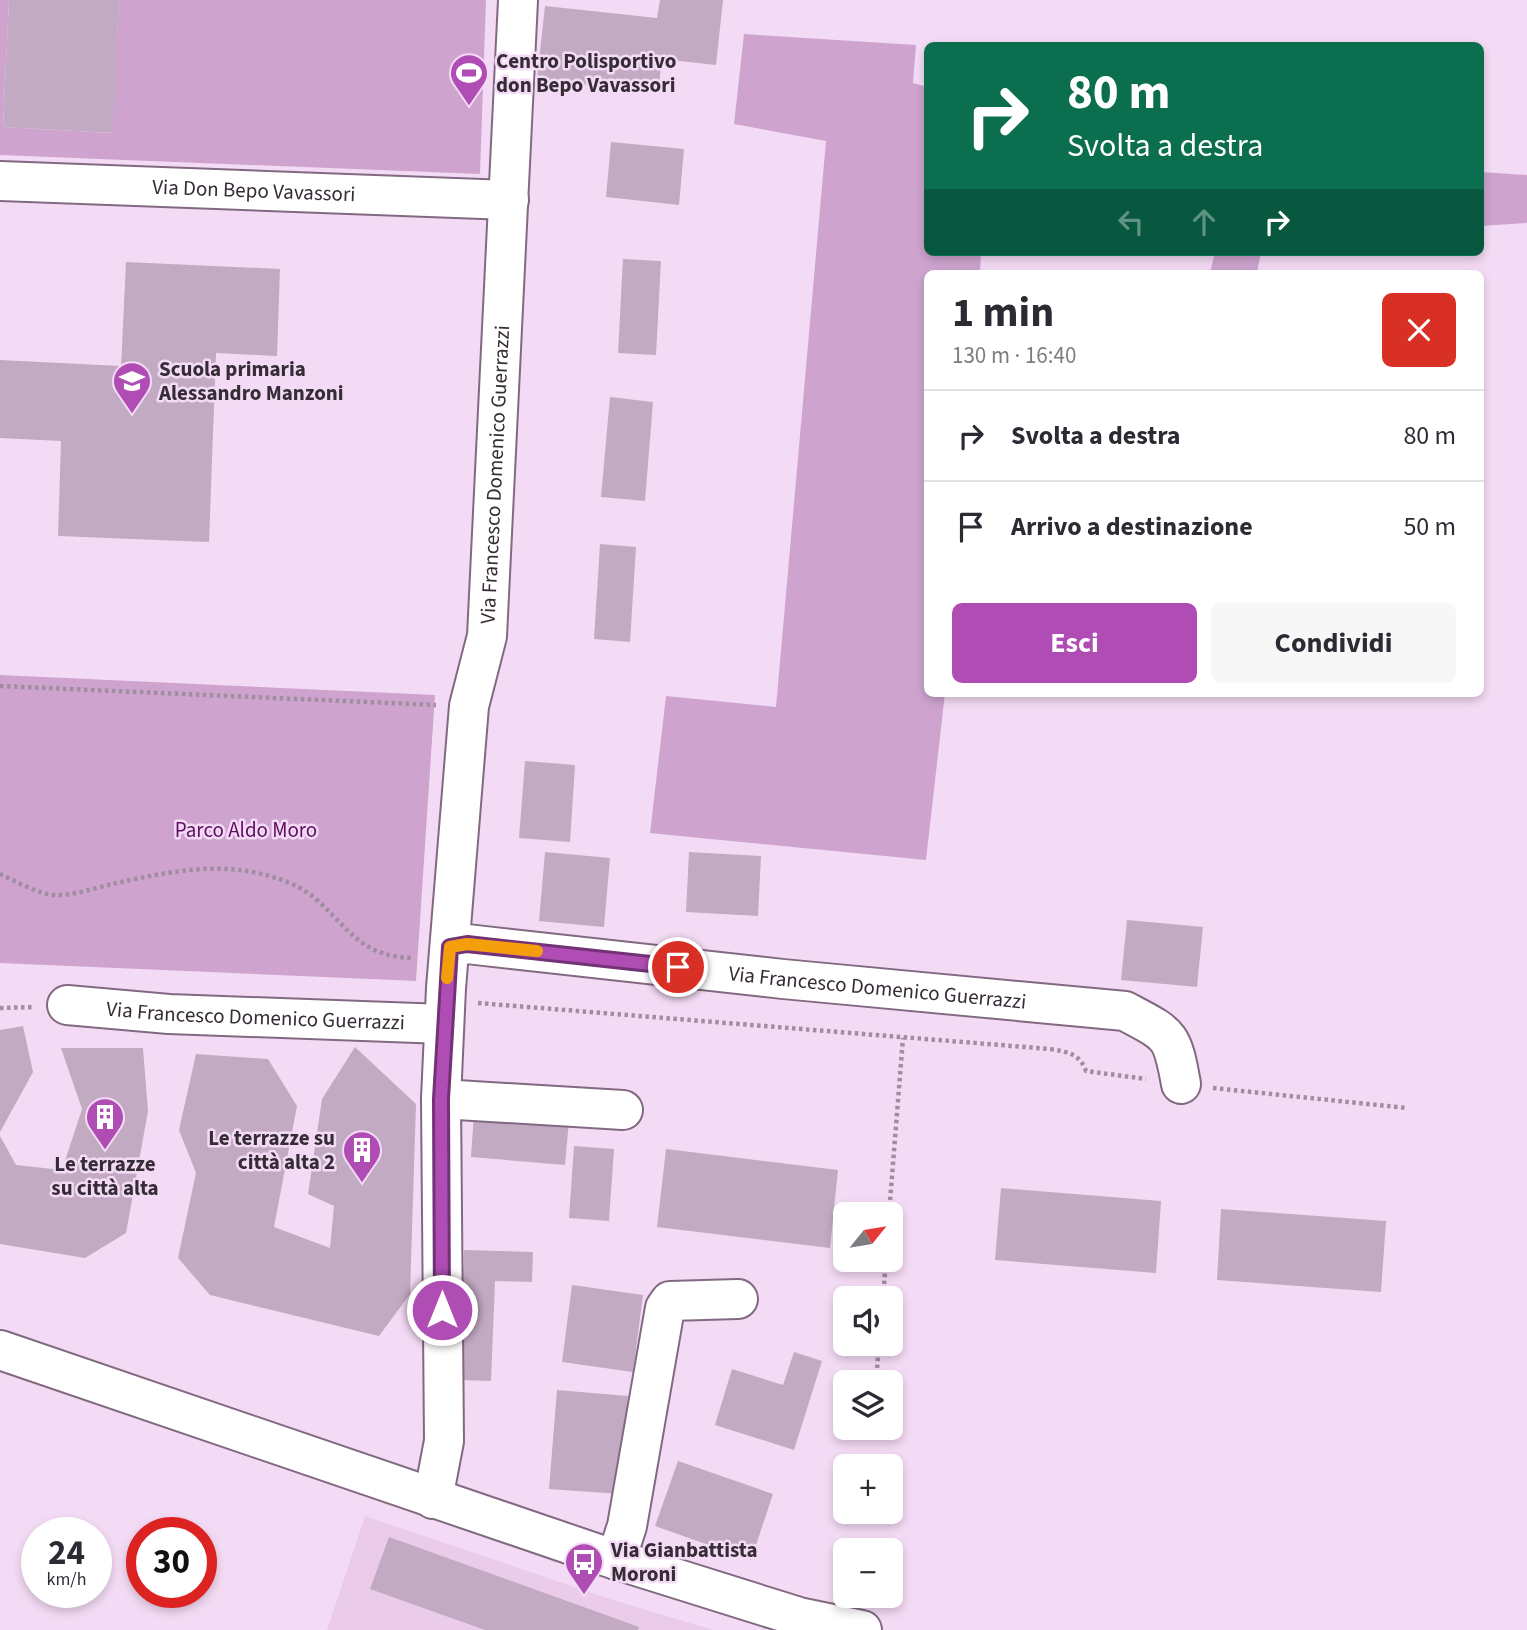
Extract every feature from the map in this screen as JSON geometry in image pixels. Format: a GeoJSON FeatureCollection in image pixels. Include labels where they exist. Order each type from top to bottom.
{"type":"FeatureCollection","features":[{"type":"Feature","properties":{"kind":"street","name":"Via Francesco Domenico Guerrazzi"},"geometry":{"type":"LineString","coordinates":[[433,1499],[444,1441],[441,1099],[456,1005],[450,947],[469,706],[487,636],[517,0]]}},
{"type":"Feature","properties":{"kind":"street","name":"Via Don Bepo Vavassori"},"geometry":{"type":"LineString","coordinates":[[0,181],[509,200]]}},
{"type":"Feature","properties":{"kind":"street","name":"Via Francesco Domenico Guerrazzi"},"geometry":{"type":"LineString","coordinates":[[450,947],[467,944],[783,979],[1125,1012],[1167,1033],[1175,1052],[1181,1084]]}},
{"type":"Feature","properties":{"kind":"street","name":"Via Francesco Domenico Guerrazzi"},"geometry":{"type":"LineString","coordinates":[[67,1005],[169,1014],[456,1005]]}},
{"type":"Feature","properties":{"kind":"street"},"geometry":{"type":"LineString","coordinates":[[441,1099],[623,1110]]}},
{"type":"Feature","properties":{"kind":"street"},"geometry":{"type":"LineString","coordinates":[[621,1545],[665,1308],[670,1301],[738,1299]]}},
{"type":"Feature","properties":{"kind":"street"},"geometry":{"type":"LineString","coordinates":[[0,1350],[433,1499],[621,1545],[799,1616],[862,1630]]}},
{"type":"Feature","properties":{"kind":"path"},"geometry":{"type":"LineString","coordinates":[[0,686],[469,706]]}},
{"type":"Feature","properties":{"kind":"path"},"geometry":{"type":"LineString","coordinates":[[0,874],[54,895],[192,870],[238,870],[287,882],[316,899],[346,932],[368,947],[396,957],[425,960],[423,987],[456,1005],[1072,1053],[1082,1059],[1086,1071],[1407,1108]]}},
{"type":"Feature","properties":{"kind":"path"},"geometry":{"type":"LineString","coordinates":[[890,1202],[903,1038]]}},
{"type":"Feature","properties":{"kind":"shaded area"},"geometry":{"type":"Polygon","coordinates":[[[365,1516],[613,1600],[713,1630],[327,1630],[365,1516]]]}},
{"type":"Feature","properties":{"kind":"green space"},"geometry":{"type":"Polygon","coordinates":[[[0,0],[9,0],[3,127],[112,133],[119,0],[486,0],[480,174],[0,155],[0,0]]]}},
{"type":"Feature","properties":{"kind":"green space"},"geometry":{"type":"Polygon","coordinates":[[[744,34],[916,45],[913,83],[924,86],[924,256],[981,256],[980,270],[924,270],[924,697],[945,697],[926,860],[650,833],[666,696],[776,707],[826,141],[734,124],[744,34]]]}},
{"type":"Feature","properties":{"kind":"green space"},"geometry":{"type":"Polygon","coordinates":[[[1484,172],[1527,175],[1527,223],[1484,226],[1484,172]]]}},
{"type":"Feature","properties":{"kind":"green space"},"geometry":{"type":"Polygon","coordinates":[[[1214,256],[1260,256],[1258,270],[1211,270],[1214,256]]]}},
{"type":"Feature","properties":{"kind":"green space","name":"Parco Aldo Moro"},"geometry":{"type":"Polygon","coordinates":[[[0,675],[435,695],[416,981],[0,963],[0,675]]]}},
{"type":"Feature","properties":{"kind":"building"},"geometry":{"type":"Polygon","coordinates":[[[9,0],[119,0],[113,133],[3,127],[9,0]]]}},
{"type":"Feature","properties":{"kind":"building"},"geometry":{"type":"Polygon","coordinates":[[[660,0],[723,0],[716,65],[662,59],[658,93],[537,79],[545,6],[657,18],[660,0]]]}},
{"type":"Feature","properties":{"kind":"building"},"geometry":{"type":"Polygon","coordinates":[[[611,142],[684,149],[679,205],[606,197],[611,142]]]}},
{"type":"Feature","properties":{"kind":"building"},"geometry":{"type":"Polygon","coordinates":[[[623,259],[661,261],[656,355],[618,353],[623,259]]]}},
{"type":"Feature","properties":{"kind":"building"},"geometry":{"type":"Polygon","coordinates":[[[126,262],[280,269],[277,356],[216,353],[209,542],[58,536],[61,441],[0,438],[0,360],[121,366],[126,262]]]}},
{"type":"Feature","properties":{"kind":"building"},"geometry":{"type":"Polygon","coordinates":[[[610,397],[653,402],[645,501],[601,497],[610,397]]]}},
{"type":"Feature","properties":{"kind":"building"},"geometry":{"type":"Polygon","coordinates":[[[600,544],[636,547],[630,642],[594,639],[600,544]]]}},
{"type":"Feature","properties":{"kind":"building"},"geometry":{"type":"Polygon","coordinates":[[[525,761],[575,765],[570,842],[519,838],[525,761]]]}},
{"type":"Feature","properties":{"kind":"building"},"geometry":{"type":"Polygon","coordinates":[[[545,852],[610,858],[604,927],[539,921],[545,852]]]}},
{"type":"Feature","properties":{"kind":"building"},"geometry":{"type":"Polygon","coordinates":[[[689,852],[761,856],[758,916],[686,912],[689,852]]]}},
{"type":"Feature","properties":{"kind":"building"},"geometry":{"type":"Polygon","coordinates":[[[1127,920],[1203,927],[1197,987],[1121,980],[1127,920]]]}},
{"type":"Feature","properties":{"kind":"building","name":"Le terrazze su città alta"},"geometry":{"type":"Polygon","coordinates":[[[23,1026],[33,1072],[0,1132],[0,1030],[23,1026]]]}},
{"type":"Feature","properties":{"kind":"building","name":"Le terrazze su città alta 2"},"geometry":{"type":"Polygon","coordinates":[[[355,1047],[416,1104],[410,1294],[379,1336],[210,1295],[178,1258],[196,1173],[179,1130],[196,1054],[268,1059],[297,1106],[274,1227],[330,1248],[334,1206],[308,1194],[322,1099],[355,1047]]]}},
{"type":"Feature","properties":{"kind":"building","name":"Le terrazze su città alta"},"geometry":{"type":"Polygon","coordinates":[[[61,1048],[143,1048],[148,1111],[126,1233],[85,1258],[0,1244],[0,1136],[16,1165],[62,1170],[82,1109],[61,1048]]]}},
{"type":"Feature","properties":{"kind":"building"},"geometry":{"type":"Polygon","coordinates":[[[474,1112],[569,1120],[565,1165],[471,1157],[474,1112]]]}},
{"type":"Feature","properties":{"kind":"building"},"geometry":{"type":"Polygon","coordinates":[[[574,1146],[614,1149],[609,1221],[569,1218],[574,1146]]]}},
{"type":"Feature","properties":{"kind":"building"},"geometry":{"type":"Polygon","coordinates":[[[666,1149],[838,1170],[830,1248],[657,1227],[666,1149]]]}},
{"type":"Feature","properties":{"kind":"building"},"geometry":{"type":"Polygon","coordinates":[[[1001,1188],[1161,1201],[1156,1273],[995,1260],[1001,1188]]]}},
{"type":"Feature","properties":{"kind":"building"},"geometry":{"type":"Polygon","coordinates":[[[1221,1209],[1386,1221],[1381,1292],[1217,1280],[1221,1209]]]}},
{"type":"Feature","properties":{"kind":"building"},"geometry":{"type":"Polygon","coordinates":[[[464,1250],[533,1252],[532,1282],[495,1281],[491,1381],[460,1380],[464,1250]]]}},
{"type":"Feature","properties":{"kind":"building"},"geometry":{"type":"Polygon","coordinates":[[[572,1285],[643,1295],[633,1372],[562,1362],[572,1285]]]}},
{"type":"Feature","properties":{"kind":"building"},"geometry":{"type":"Polygon","coordinates":[[[794,1352],[822,1361],[794,1450],[715,1425],[732,1369],[783,1385],[794,1352]]]}},
{"type":"Feature","properties":{"kind":"building"},"geometry":{"type":"Polygon","coordinates":[[[557,1390],[628,1396],[620,1494],[549,1489],[557,1390]]]}},
{"type":"Feature","properties":{"kind":"building"},"geometry":{"type":"Polygon","coordinates":[[[678,1461],[773,1494],[751,1560],[655,1526],[678,1461]]]}},
{"type":"Feature","properties":{"kind":"building"},"geometry":{"type":"Polygon","coordinates":[[[389,1537],[639,1627],[638,1630],[485,1630],[370,1589],[389,1537]]]}},
{"type":"Feature","properties":{"kind":"slow traffic"},"geometry":{"type":"LineString","coordinates":[[447,978],[450,947],[467,944],[537,951]]}},
{"type":"Feature","properties":{"kind":"place","name":"Centro Polisportivo don Bepo Vavassori"},"geometry":{"type":"Point","coordinates":[469,107]}},
{"type":"Feature","properties":{"kind":"place","name":"Scuola primaria Alessandro Manzoni"},"geometry":{"type":"Point","coordinates":[132,415]}},
{"type":"Feature","properties":{"kind":"place","name":"Le terrazze su città alta"},"geometry":{"type":"Point","coordinates":[105,1151]}},
{"type":"Feature","properties":{"kind":"place","name":"Le terrazze su città alta 2"},"geometry":{"type":"Point","coordinates":[362,1184]}},
{"type":"Feature","properties":{"kind":"place","name":"Via Gianbattista Moroni"},"geometry":{"type":"Point","coordinates":[584,1596]}},
{"type":"Feature","properties":{"kind":"route"},"geometry":{"type":"LineString","coordinates":[[442,1310],[441,1099],[450,947],[467,944],[678,967]]}}]}
